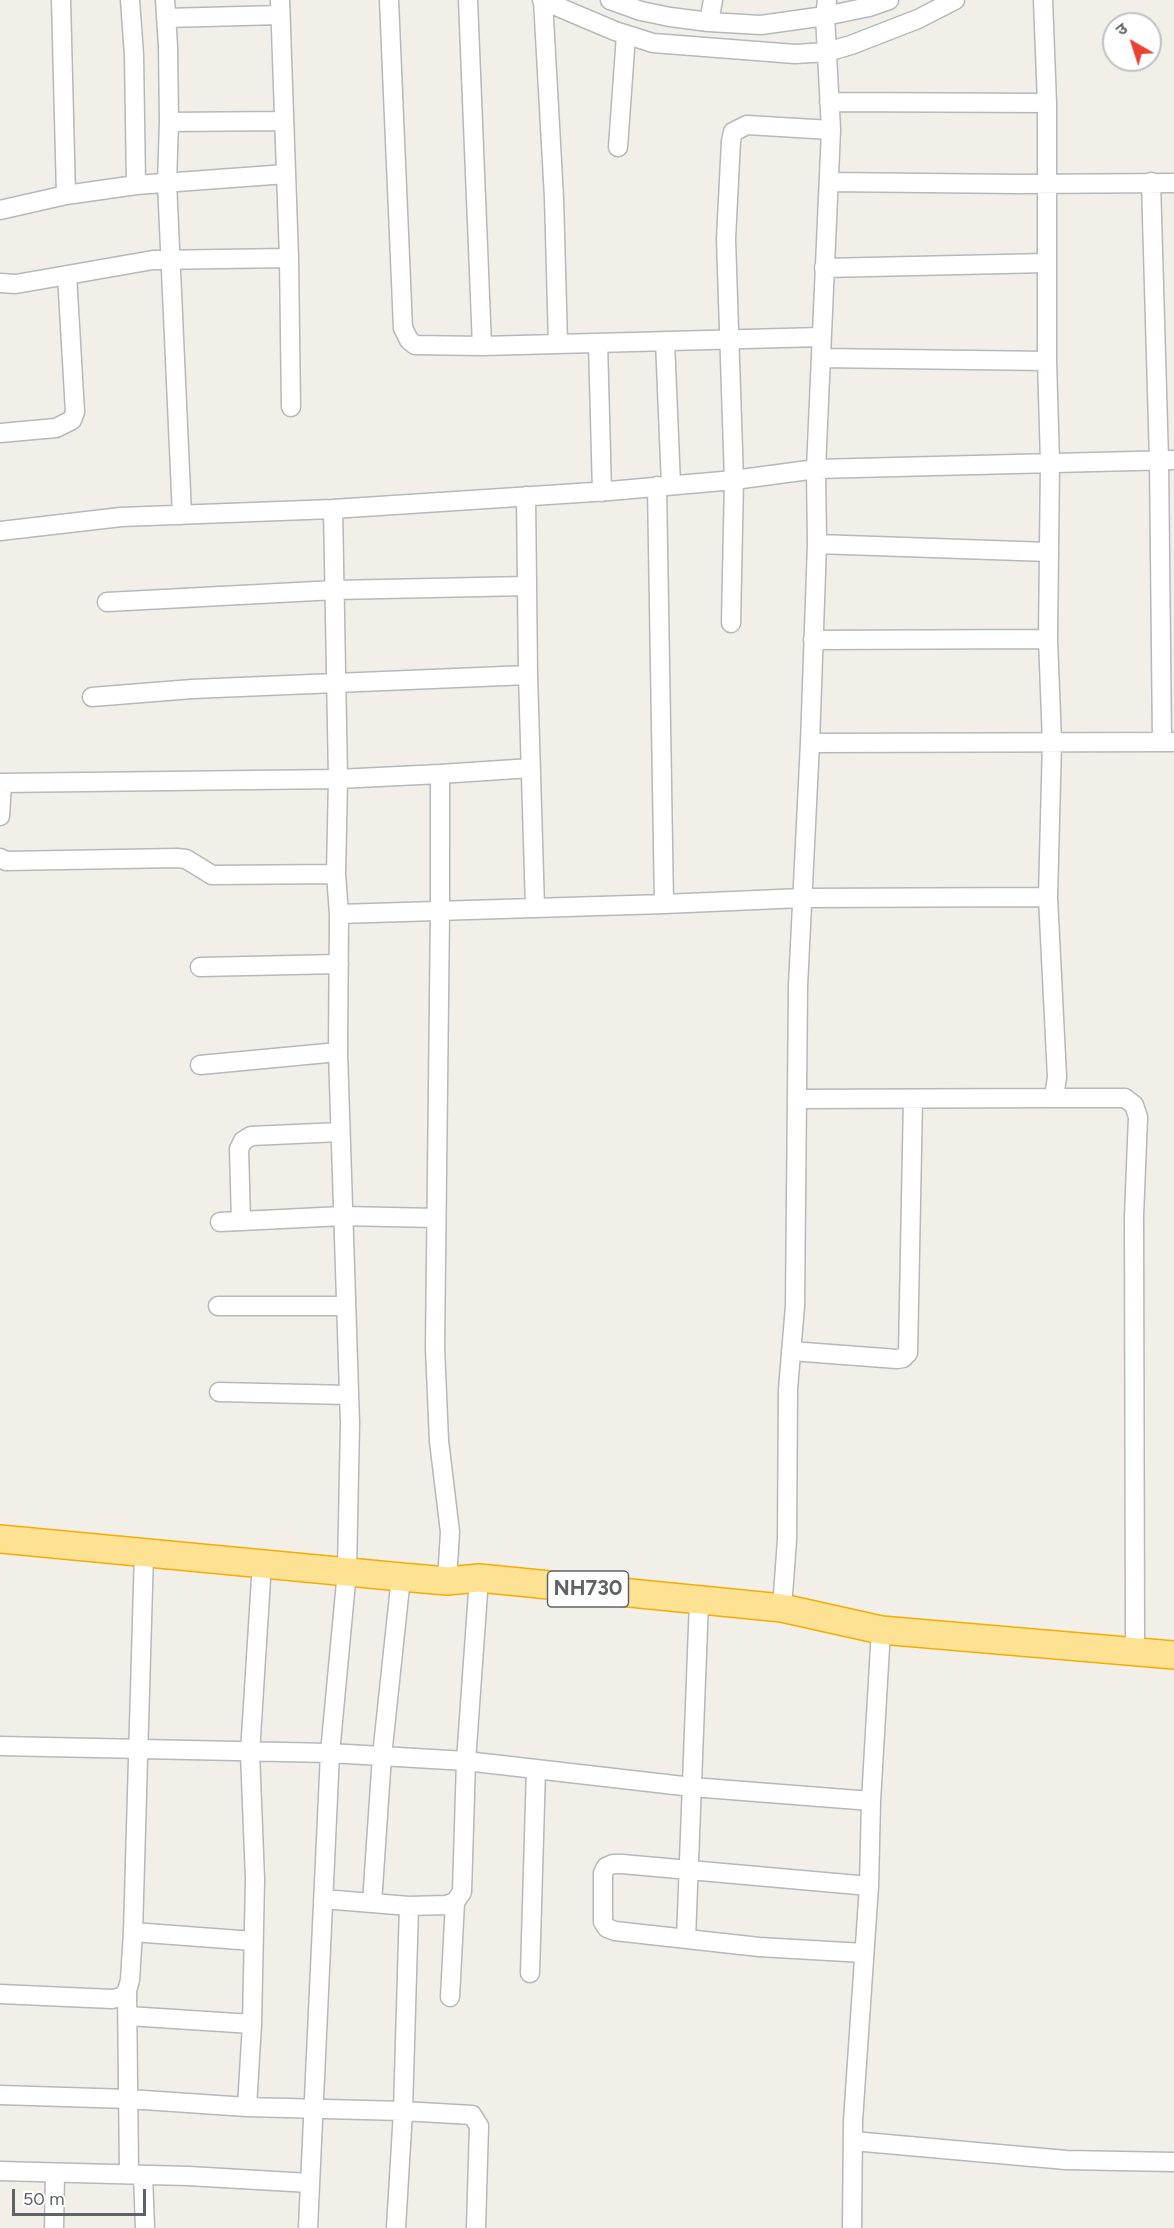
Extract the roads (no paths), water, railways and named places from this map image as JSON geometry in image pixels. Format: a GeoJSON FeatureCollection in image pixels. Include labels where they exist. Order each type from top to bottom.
{"type":"FeatureCollection","features":[{"type":"Feature","properties":{"kind":"highway","name":"NH730"},"geometry":{"type":"LineString","coordinates":[[0,1539],[348,1571],[401,1578],[447,1581],[479,1578],[782,1608],[881,1630],[1174,1655]]}},
{"type":"Feature","properties":{"kind":"street"},"geometry":{"type":"LineString","coordinates":[[61,0],[66,195]]}},
{"type":"Feature","properties":{"kind":"street"},"geometry":{"type":"LineString","coordinates":[[130,0],[134,55],[136,185]]}},
{"type":"Feature","properties":{"kind":"street"},"geometry":{"type":"LineString","coordinates":[[165,0],[169,122],[167,182],[182,515]]}},
{"type":"Feature","properties":{"kind":"street"},"geometry":{"type":"LineString","coordinates":[[389,0],[403,328],[408,340],[415,345],[482,346],[821,337]]}},
{"type":"Feature","properties":{"kind":"street"},"geometry":{"type":"LineString","coordinates":[[468,0],[482,346]]}},
{"type":"Feature","properties":{"kind":"street"},"geometry":{"type":"LineString","coordinates":[[558,344],[554,198],[542,0],[626,35],[668,45],[795,54],[826,28],[889,0]]}},
{"type":"Feature","properties":{"kind":"street"},"geometry":{"type":"LineString","coordinates":[[610,0],[641,11],[709,22],[826,28],[918,19],[955,0]]}},
{"type":"Feature","properties":{"kind":"street"},"geometry":{"type":"LineString","coordinates":[[709,22],[713,0]]}},
{"type":"Feature","properties":{"kind":"street"},"geometry":{"type":"LineString","coordinates":[[1043,0],[1048,182],[1047,360],[1050,462],[1048,639],[1052,742],[1048,897],[1057,1077],[1054,1098]]}},
{"type":"Feature","properties":{"kind":"street"},"geometry":{"type":"LineString","coordinates":[[166,18],[280,7],[289,258],[291,407]]}},
{"type":"Feature","properties":{"kind":"street"},"geometry":{"type":"LineString","coordinates":[[782,1608],[787,1540],[787,1426],[795,1306],[798,986],[810,743],[817,544],[816,469],[831,130],[826,28]]}},
{"type":"Feature","properties":{"kind":"street"},"geometry":{"type":"LineString","coordinates":[[618,147],[626,35]]}},
{"type":"Feature","properties":{"kind":"street"},"geometry":{"type":"LineString","coordinates":[[829,102],[1047,103]]}},
{"type":"Feature","properties":{"kind":"street"},"geometry":{"type":"LineString","coordinates":[[169,122],[284,121]]}},
{"type":"Feature","properties":{"kind":"street"},"geometry":{"type":"LineString","coordinates":[[731,623],[734,480],[726,239],[733,132],[747,125],[831,130]]}},
{"type":"Feature","properties":{"kind":"street"},"geometry":{"type":"LineString","coordinates":[[0,210],[66,195],[136,185],[286,174]]}},
{"type":"Feature","properties":{"kind":"street"},"geometry":{"type":"LineString","coordinates":[[829,183],[1174,183]]}},
{"type":"Feature","properties":{"kind":"street"},"geometry":{"type":"LineString","coordinates":[[810,743],[1168,742],[1167,460],[1151,183]]}},
{"type":"Feature","properties":{"kind":"street"},"geometry":{"type":"LineString","coordinates":[[0,283],[16,284],[145,262],[289,258]]}},
{"type":"Feature","properties":{"kind":"street"},"geometry":{"type":"LineString","coordinates":[[824,268],[1047,263]]}},
{"type":"Feature","properties":{"kind":"street"},"geometry":{"type":"LineString","coordinates":[[0,433],[56,428],[72,420],[75,412],[67,275]]}},
{"type":"Feature","properties":{"kind":"street"},"geometry":{"type":"LineString","coordinates":[[664,904],[665,341]]}},
{"type":"Feature","properties":{"kind":"street"},"geometry":{"type":"LineString","coordinates":[[598,343],[602,492]]}},
{"type":"Feature","properties":{"kind":"street"},"geometry":{"type":"LineString","coordinates":[[821,358],[1047,360]]}},
{"type":"Feature","properties":{"kind":"street"},"geometry":{"type":"LineString","coordinates":[[0,531],[120,517],[333,509],[602,492],[734,480],[816,469],[1167,460]]}},
{"type":"Feature","properties":{"kind":"street"},"geometry":{"type":"LineString","coordinates":[[526,496],[528,675],[535,908]]}},
{"type":"Feature","properties":{"kind":"street"},"geometry":{"type":"LineString","coordinates":[[308,2228],[330,1753],[348,1571],[349,1395],[340,1132],[339,914],[336,874],[337,683],[333,509]]}},
{"type":"Feature","properties":{"kind":"street"},"geometry":{"type":"LineString","coordinates":[[817,544],[1049,552]]}},
{"type":"Feature","properties":{"kind":"street"},"geometry":{"type":"LineString","coordinates":[[107,602],[335,590],[527,586]]}},
{"type":"Feature","properties":{"kind":"street"},"geometry":{"type":"LineString","coordinates":[[813,640],[1048,639]]}},
{"type":"Feature","properties":{"kind":"street"},"geometry":{"type":"LineString","coordinates":[[92,697],[192,689],[528,675]]}},
{"type":"Feature","properties":{"kind":"street"},"geometry":{"type":"LineString","coordinates":[[0,816],[1,783],[338,778],[531,768]]}},
{"type":"Feature","properties":{"kind":"street"},"geometry":{"type":"LineString","coordinates":[[440,774],[435,1348],[439,1441],[450,1532],[447,1581]]}},
{"type":"Feature","properties":{"kind":"street"},"geometry":{"type":"LineString","coordinates":[[0,858],[6,861],[177,858],[186,859],[212,875],[336,874]]}},
{"type":"Feature","properties":{"kind":"street"},"geometry":{"type":"LineString","coordinates":[[339,914],[802,898],[1048,897]]}},
{"type":"Feature","properties":{"kind":"street"},"geometry":{"type":"LineString","coordinates":[[200,967],[339,964]]}},
{"type":"Feature","properties":{"kind":"street"},"geometry":{"type":"LineString","coordinates":[[200,1065],[339,1052]]}},
{"type":"Feature","properties":{"kind":"street"},"geometry":{"type":"LineString","coordinates":[[798,1099],[1125,1098],[1134,1105],[1138,1117],[1134,1216],[1135,1652]]}},
{"type":"Feature","properties":{"kind":"street"},"geometry":{"type":"LineString","coordinates":[[791,1351],[897,1359],[903,1358],[908,1353],[913,1099]]}},
{"type":"Feature","properties":{"kind":"street"},"geometry":{"type":"LineString","coordinates":[[241,1221],[239,1149],[243,1141],[251,1136],[259,1135],[340,1132]]}},
{"type":"Feature","properties":{"kind":"street"},"geometry":{"type":"LineString","coordinates":[[220,1222],[343,1216],[436,1218]]}},
{"type":"Feature","properties":{"kind":"street"},"geometry":{"type":"LineString","coordinates":[[218,1306],[346,1306]]}},
{"type":"Feature","properties":{"kind":"street"},"geometry":{"type":"LineString","coordinates":[[219,1392],[349,1395]]}},
{"type":"Feature","properties":{"kind":"street"},"geometry":{"type":"LineString","coordinates":[[144,1552],[133,1932],[130,1980],[127,1991],[129,2099],[136,2175],[145,2228]]}},
{"type":"Feature","properties":{"kind":"street"},"geometry":{"type":"LineString","coordinates":[[247,2107],[252,2024],[255,1879],[250,1752],[262,1563]]}},
{"type":"Feature","properties":{"kind":"street"},"geometry":{"type":"LineString","coordinates":[[372,1903],[382,1756],[401,1578]]}},
{"type":"Feature","properties":{"kind":"street"},"geometry":{"type":"LineString","coordinates":[[450,1997],[455,1902],[462,1892],[466,1761],[479,1578]]}},
{"type":"Feature","properties":{"kind":"street"},"geometry":{"type":"LineString","coordinates":[[687,1940],[699,1601]]}},
{"type":"Feature","properties":{"kind":"street"},"geometry":{"type":"LineString","coordinates":[[852,2228],[853,2141],[869,1886],[871,1801],[881,1630]]}},
{"type":"Feature","properties":{"kind":"street"},"geometry":{"type":"LineString","coordinates":[[0,1746],[330,1753],[466,1761],[692,1787],[871,1801]]}},
{"type":"Feature","properties":{"kind":"street"},"geometry":{"type":"LineString","coordinates":[[530,1973],[536,1769]]}},
{"type":"Feature","properties":{"kind":"street"},"geometry":{"type":"LineString","coordinates":[[864,1953],[687,1940],[607,1928],[603,1922],[603,1873],[606,1867],[614,1864],[869,1886]]}},
{"type":"Feature","properties":{"kind":"street"},"geometry":{"type":"LineString","coordinates":[[323,1899],[408,1906],[446,1905],[455,1902]]}},
{"type":"Feature","properties":{"kind":"street"},"geometry":{"type":"LineString","coordinates":[[396,2228],[403,2111],[408,1906]]}},
{"type":"Feature","properties":{"kind":"street"},"geometry":{"type":"LineString","coordinates":[[133,1932],[253,1941]]}},
{"type":"Feature","properties":{"kind":"street"},"geometry":{"type":"LineString","coordinates":[[0,1994],[112,1999],[122,1997],[127,1991]]}},
{"type":"Feature","properties":{"kind":"street"},"geometry":{"type":"LineString","coordinates":[[128,2016],[252,2024]]}},
{"type":"Feature","properties":{"kind":"street"},"geometry":{"type":"LineString","coordinates":[[0,2096],[129,2099],[247,2107],[467,2114],[475,2117],[479,2126],[476,2228]]}},
{"type":"Feature","properties":{"kind":"street"},"geometry":{"type":"LineString","coordinates":[[853,2141],[1066,2160],[1174,2162]]}},
{"type":"Feature","properties":{"kind":"street"},"geometry":{"type":"LineString","coordinates":[[0,2171],[310,2183]]}},
{"type":"Feature","properties":{"kind":"street"},"geometry":{"type":"LineString","coordinates":[[54,2228],[55,2173]]}}]}
